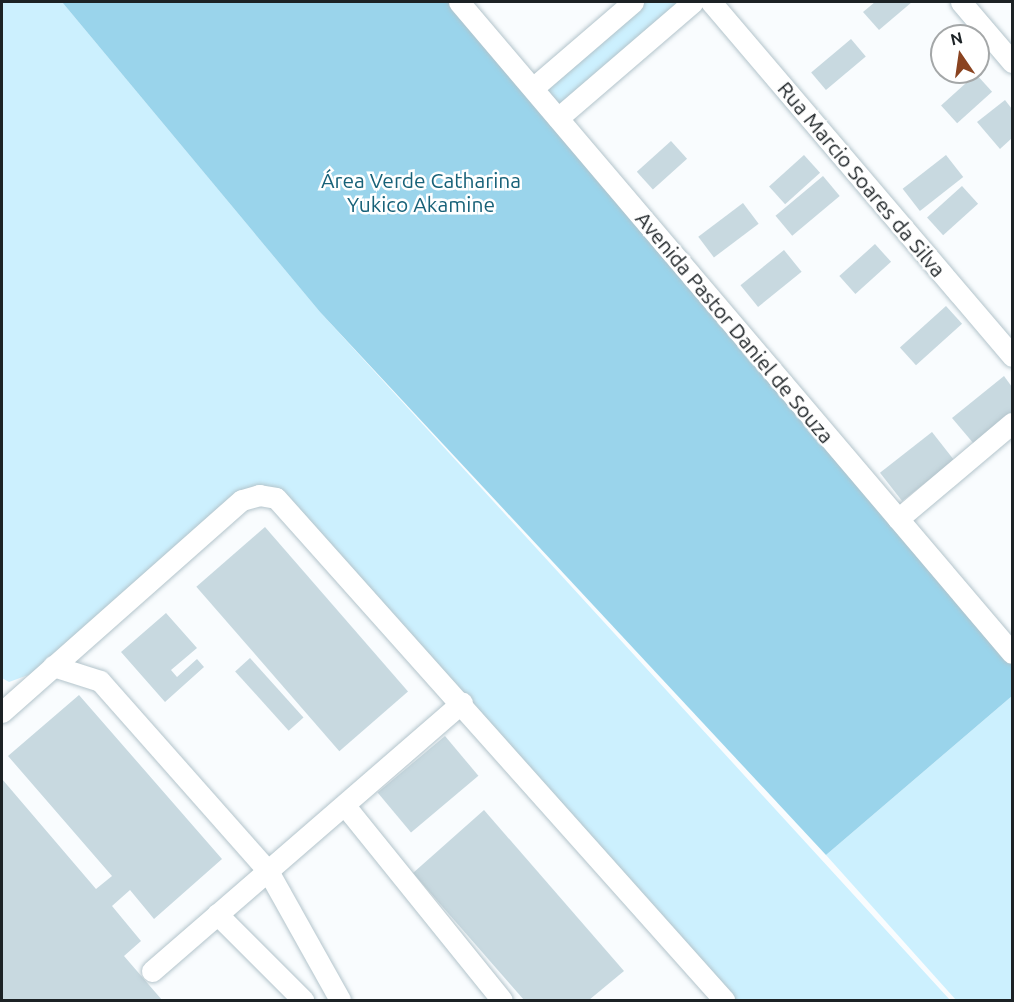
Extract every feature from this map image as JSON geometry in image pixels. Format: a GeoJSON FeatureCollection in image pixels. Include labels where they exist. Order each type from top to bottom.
{"type":"FeatureCollection","features":[{"type":"Feature","properties":{"kind":"street","name":"Avenida Pastor Daniel de Souza"},"geometry":{"type":"LineString","coordinates":[[459,2],[1012,652]]}},
{"type":"Feature","properties":{"kind":"street"},"geometry":{"type":"LineString","coordinates":[[533,88],[633,2]]}},
{"type":"Feature","properties":{"kind":"street"},"geometry":{"type":"LineString","coordinates":[[558,118],[693,2]]}},
{"type":"Feature","properties":{"kind":"street","name":"Rua Marcio Soares da Silva"},"geometry":{"type":"LineString","coordinates":[[711,2],[1012,356]]}},
{"type":"Feature","properties":{"kind":"street"},"geometry":{"type":"LineString","coordinates":[[961,2],[1012,62]]}},
{"type":"Feature","properties":{"kind":"street"},"geometry":{"type":"LineString","coordinates":[[897,519],[1012,423]]}},
{"type":"Feature","properties":{"kind":"street"},"geometry":{"type":"LineString","coordinates":[[3,709],[242,500],[259,495],[287,506],[724,1000]]}},
{"type":"Feature","properties":{"kind":"street"},"geometry":{"type":"LineString","coordinates":[[52,666],[100,681],[268,871],[340,1000]]}},
{"type":"Feature","properties":{"kind":"street"},"geometry":{"type":"LineString","coordinates":[[152,971],[346,807],[462,702]]}},
{"type":"Feature","properties":{"kind":"street"},"geometry":{"type":"LineString","coordinates":[[346,807],[502,1000]]}},
{"type":"Feature","properties":{"kind":"street"},"geometry":{"type":"LineString","coordinates":[[217,914],[303,1000]]}},
{"type":"Feature","properties":{"kind":"shaded area"},"geometry":{"type":"Polygon","coordinates":[[[2,2],[62,2],[320,312],[950,1000],[724,1000],[259,495],[53,666],[9,682],[2,678],[2,2]]]}},
{"type":"Feature","properties":{"kind":"shaded area"},"geometry":{"type":"Polygon","coordinates":[[[633,2],[693,2],[558,118],[533,88],[633,2]]]}},
{"type":"Feature","properties":{"kind":"shaded area"},"geometry":{"type":"Polygon","coordinates":[[[1012,696],[1012,1000],[956,1000],[826,855],[1012,696]]]}},
{"type":"Feature","properties":{"kind":"green space","name":"Área Verde Catharina Yukico Akamine"},"geometry":{"type":"Polygon","coordinates":[[[62,2],[459,2],[1012,653],[1012,696],[826,855],[320,312],[62,2]]]}},
{"type":"Feature","properties":{"kind":"building"},"geometry":{"type":"Polygon","coordinates":[[[875,2],[912,2],[879,30],[863,12],[875,2]]]}},
{"type":"Feature","properties":{"kind":"building"},"geometry":{"type":"Polygon","coordinates":[[[851,39],[866,57],[826,90],[811,72],[851,39]]]}},
{"type":"Feature","properties":{"kind":"building"},"geometry":{"type":"Polygon","coordinates":[[[965,84],[985,84],[992,92],[957,123],[941,105],[965,84]]]}},
{"type":"Feature","properties":{"kind":"building"},"geometry":{"type":"Polygon","coordinates":[[[1005,100],[1012,109],[1012,138],[1000,149],[977,122],[1005,100]]]}},
{"type":"Feature","properties":{"kind":"building"},"geometry":{"type":"Polygon","coordinates":[[[671,141],[687,159],[653,190],[637,172],[671,141]]]}},
{"type":"Feature","properties":{"kind":"building"},"geometry":{"type":"Polygon","coordinates":[[[804,155],[820,173],[785,204],[769,186],[804,155]]]}},
{"type":"Feature","properties":{"kind":"building"},"geometry":{"type":"Polygon","coordinates":[[[946,155],[963,177],[920,211],[903,189],[946,155]]]}},
{"type":"Feature","properties":{"kind":"building"},"geometry":{"type":"Polygon","coordinates":[[[823,176],[840,196],[792,236],[776,216],[823,176]]]}},
{"type":"Feature","properties":{"kind":"building"},"geometry":{"type":"Polygon","coordinates":[[[962,186],[978,204],[943,235],[927,217],[962,186]]]}},
{"type":"Feature","properties":{"kind":"building"},"geometry":{"type":"Polygon","coordinates":[[[743,203],[759,224],[714,257],[698,237],[743,203]]]}},
{"type":"Feature","properties":{"kind":"building"},"geometry":{"type":"Polygon","coordinates":[[[875,244],[891,262],[855,294],[839,276],[875,244]]]}},
{"type":"Feature","properties":{"kind":"building"},"geometry":{"type":"Polygon","coordinates":[[[784,250],[802,272],[758,307],[740,285],[784,250]]]}},
{"type":"Feature","properties":{"kind":"building"},"geometry":{"type":"Polygon","coordinates":[[[946,306],[962,324],[916,365],[900,347],[946,306]]]}},
{"type":"Feature","properties":{"kind":"building"},"geometry":{"type":"Polygon","coordinates":[[[1004,376],[1012,387],[1012,413],[974,444],[952,418],[1004,376]]]}},
{"type":"Feature","properties":{"kind":"building"},"geometry":{"type":"Polygon","coordinates":[[[932,432],[954,460],[902,501],[880,473],[932,432]]]}},
{"type":"Feature","properties":{"kind":"building"},"geometry":{"type":"Polygon","coordinates":[[[265,527],[408,692],[339,751],[196,587],[265,527]]]}},
{"type":"Feature","properties":{"kind":"building"},"geometry":{"type":"Polygon","coordinates":[[[166,613],[197,648],[171,670],[177,677],[197,659],[204,667],[165,702],[121,652],[166,613]]]}},
{"type":"Feature","properties":{"kind":"building"},"geometry":{"type":"Polygon","coordinates":[[[250,658],[304,717],[289,731],[235,671],[250,658]]]}},
{"type":"Feature","properties":{"kind":"building"},"geometry":{"type":"Polygon","coordinates":[[[79,695],[222,859],[154,919],[130,890],[112,906],[141,941],[124,956],[162,1000],[2,1000],[2,779],[96,889],[112,876],[8,756],[79,695]]]}},
{"type":"Feature","properties":{"kind":"building"},"geometry":{"type":"Polygon","coordinates":[[[445,736],[478,776],[411,832],[378,793],[445,736]]]}},
{"type":"Feature","properties":{"kind":"building"},"geometry":{"type":"Polygon","coordinates":[[[484,810],[624,971],[589,1000],[524,1000],[413,873],[484,810]]]}}]}
